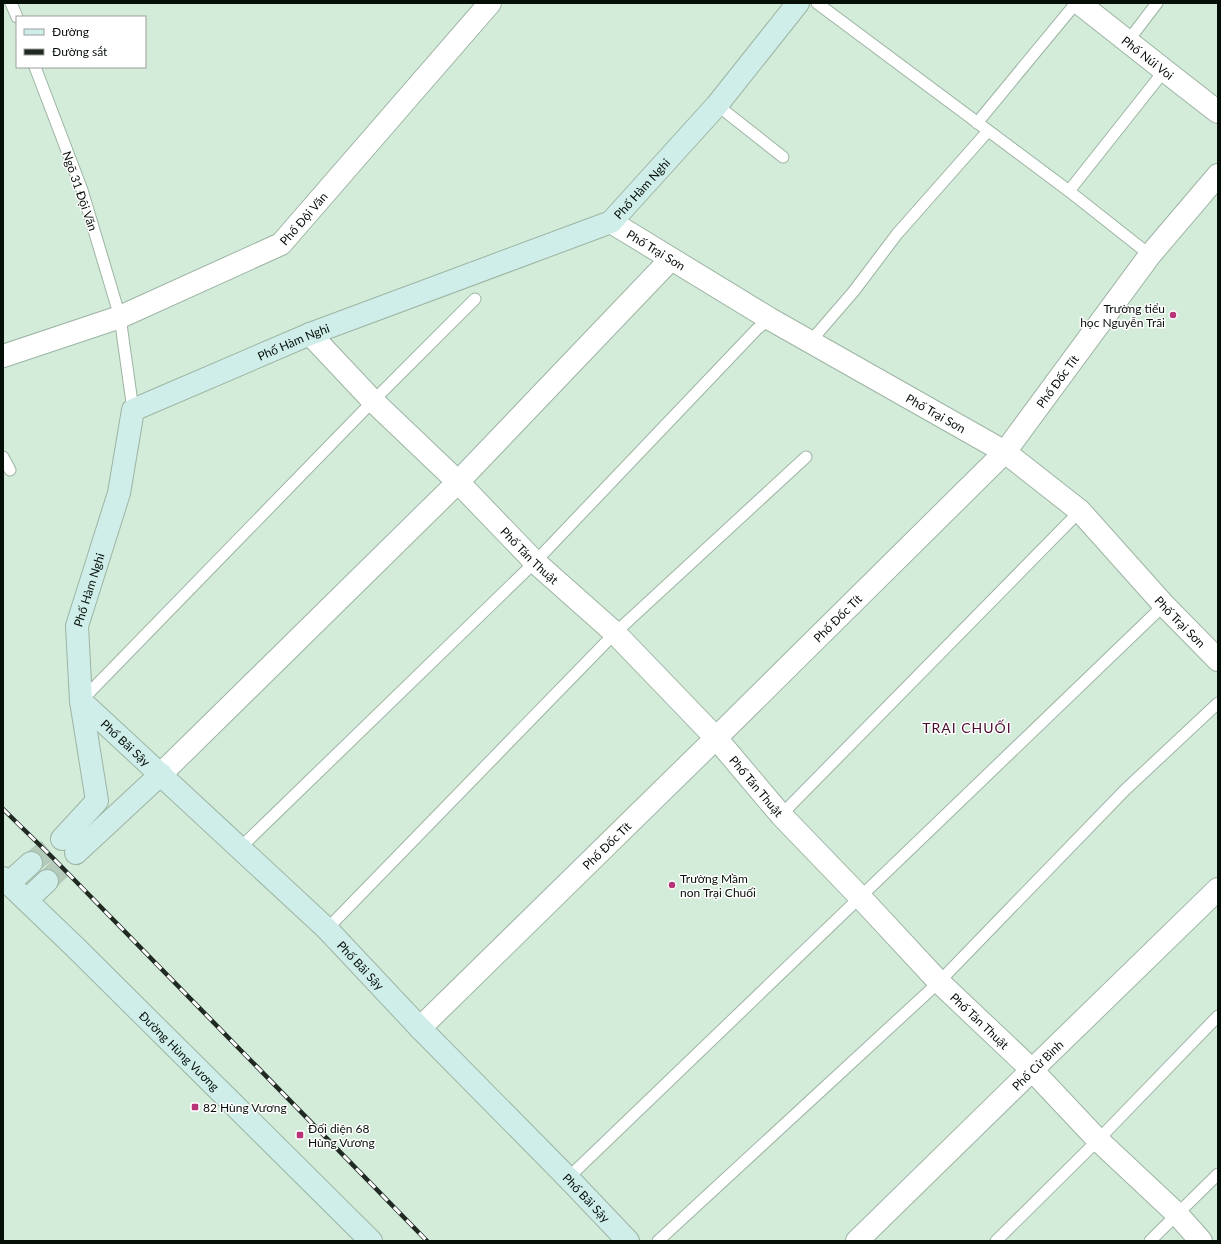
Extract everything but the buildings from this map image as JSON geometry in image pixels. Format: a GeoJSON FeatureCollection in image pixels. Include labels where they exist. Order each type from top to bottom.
{"type":"FeatureCollection","features":[{"type":"Feature","properties":{"kind":"street","name":"Phố Đội Văn"},"geometry":{"type":"LineString","coordinates":[[3,356],[120,317],[281,244],[490,3]]}},
{"type":"Feature","properties":{"kind":"street","name":"Phố Hàm Nghi"},"geometry":{"type":"LineString","coordinates":[[161,774],[69,846],[97,802],[81,701],[77,626],[119,493],[133,410],[310,334],[611,222],[717,104],[798,3]]}},
{"type":"Feature","properties":{"kind":"street","name":"Phố Núi Voi"},"geometry":{"type":"LineString","coordinates":[[1079,3],[1218,112]]}},
{"type":"Feature","properties":{"kind":"street","name":"Phố Đốc Tít"},"geometry":{"type":"LineString","coordinates":[[420,1028],[1005,452],[1150,255],[1218,175]]}},
{"type":"Feature","properties":{"kind":"street","name":"Phố Trại Sơn"},"geometry":{"type":"LineString","coordinates":[[611,222],[770,319],[1005,452],[1080,511],[1164,605],[1218,660]]}},
{"type":"Feature","properties":{"kind":"street"},"geometry":{"type":"LineString","coordinates":[[161,774],[458,482],[671,259]]}},
{"type":"Feature","properties":{"kind":"street","name":"Phố Tán Thuật"},"geometry":{"type":"LineString","coordinates":[[310,334],[373,401],[458,482],[535,562],[615,633],[716,738],[781,815],[861,898],[938,982],[1032,1070],[1098,1140],[1177,1214],[1201,1241]]}},
{"type":"Feature","properties":{"kind":"street","name":"Phố Bãi Sậy"},"geometry":{"type":"LineString","coordinates":[[81,701],[327,929],[420,1028],[628,1241]]}},
{"type":"Feature","properties":{"kind":"street"},"geometry":{"type":"LineString","coordinates":[[6,881],[31,864]]}},
{"type":"Feature","properties":{"kind":"street","name":"Đường Hùng Vương"},"geometry":{"type":"LineString","coordinates":[[6,881],[75,947],[372,1241]]}},
{"type":"Feature","properties":{"kind":"street"},"geometry":{"type":"LineString","coordinates":[[27,900],[47,881]]}},
{"type":"Feature","properties":{"kind":"street","name":"Phố Cử Bình"},"geometry":{"type":"LineString","coordinates":[[858,1241],[1218,889]]}},
{"type":"Feature","properties":{"kind":"lane"},"geometry":{"type":"LineString","coordinates":[[11,3],[17,16]]}},
{"type":"Feature","properties":{"kind":"lane"},"geometry":{"type":"LineString","coordinates":[[817,3],[1069,191],[1150,255]]}},
{"type":"Feature","properties":{"kind":"lane"},"geometry":{"type":"LineString","coordinates":[[977,123],[1076,3]]}},
{"type":"Feature","properties":{"kind":"lane"},"geometry":{"type":"LineString","coordinates":[[1128,41],[1157,3]]}},
{"type":"Feature","properties":{"kind":"lane","name":"Ngõ 31 Đội Văn"},"geometry":{"type":"LineString","coordinates":[[35,68],[82,190],[120,317],[133,410]]}},
{"type":"Feature","properties":{"kind":"lane"},"geometry":{"type":"LineString","coordinates":[[1069,191],[1164,71]]}},
{"type":"Feature","properties":{"kind":"lane"},"geometry":{"type":"LineString","coordinates":[[717,104],[783,157]]}},
{"type":"Feature","properties":{"kind":"lane"},"geometry":{"type":"LineString","coordinates":[[810,342],[854,291],[897,234],[988,131]]}},
{"type":"Feature","properties":{"kind":"lane"},"geometry":{"type":"LineString","coordinates":[[81,701],[373,401],[475,299]]}},
{"type":"Feature","properties":{"kind":"lane"},"geometry":{"type":"LineString","coordinates":[[240,848],[535,562],[757,329],[770,319]]}},
{"type":"Feature","properties":{"kind":"lane"},"geometry":{"type":"LineString","coordinates":[[3,457],[10,470]]}},
{"type":"Feature","properties":{"kind":"lane"},"geometry":{"type":"LineString","coordinates":[[327,929],[615,633],[806,457]]}},
{"type":"Feature","properties":{"kind":"lane"},"geometry":{"type":"LineString","coordinates":[[781,815],[1080,511]]}},
{"type":"Feature","properties":{"kind":"lane"},"geometry":{"type":"LineString","coordinates":[[568,1178],[861,898],[1164,605]]}},
{"type":"Feature","properties":{"kind":"lane"},"geometry":{"type":"LineString","coordinates":[[658,1241],[938,982],[1125,790],[1218,703]]}},
{"type":"Feature","properties":{"kind":"lane"},"geometry":{"type":"LineString","coordinates":[[996,1241],[1098,1140],[1218,1016]]}},
{"type":"Feature","properties":{"kind":"lane"},"geometry":{"type":"LineString","coordinates":[[1150,1241],[1218,1174]]}},
{"type":"Feature","properties":{"kind":"tunnel"},"geometry":{"type":"LineString","coordinates":[[31,863],[62,839]]}},
{"type":"Feature","properties":{"kind":"tunnel"},"geometry":{"type":"LineString","coordinates":[[47,881],[76,853]]}},
{"type":"Feature","properties":{"kind":"railway"},"geometry":{"type":"LineString","coordinates":[[3,809],[53,858],[427,1241]]}},
{"type":"Feature","properties":{"kind":"place","name":"Trường tiểu học Nguyễn Trãi"},"geometry":{"type":"Point","coordinates":[1173,315]}},
{"type":"Feature","properties":{"kind":"place","name":"Trường Mầm non Trại Chuối"},"geometry":{"type":"Point","coordinates":[672,885]}},
{"type":"Feature","properties":{"kind":"place","name":"82 Hùng Vương"},"geometry":{"type":"Point","coordinates":[195,1107]}},
{"type":"Feature","properties":{"kind":"place","name":"Đối diện 68 Hùng Vương"},"geometry":{"type":"Point","coordinates":[300,1135]}},
{"type":"Feature","properties":{"kind":"district","name":"TRẠI CHUỐI"},"geometry":{"type":"Point","coordinates":[967,727]}}]}
